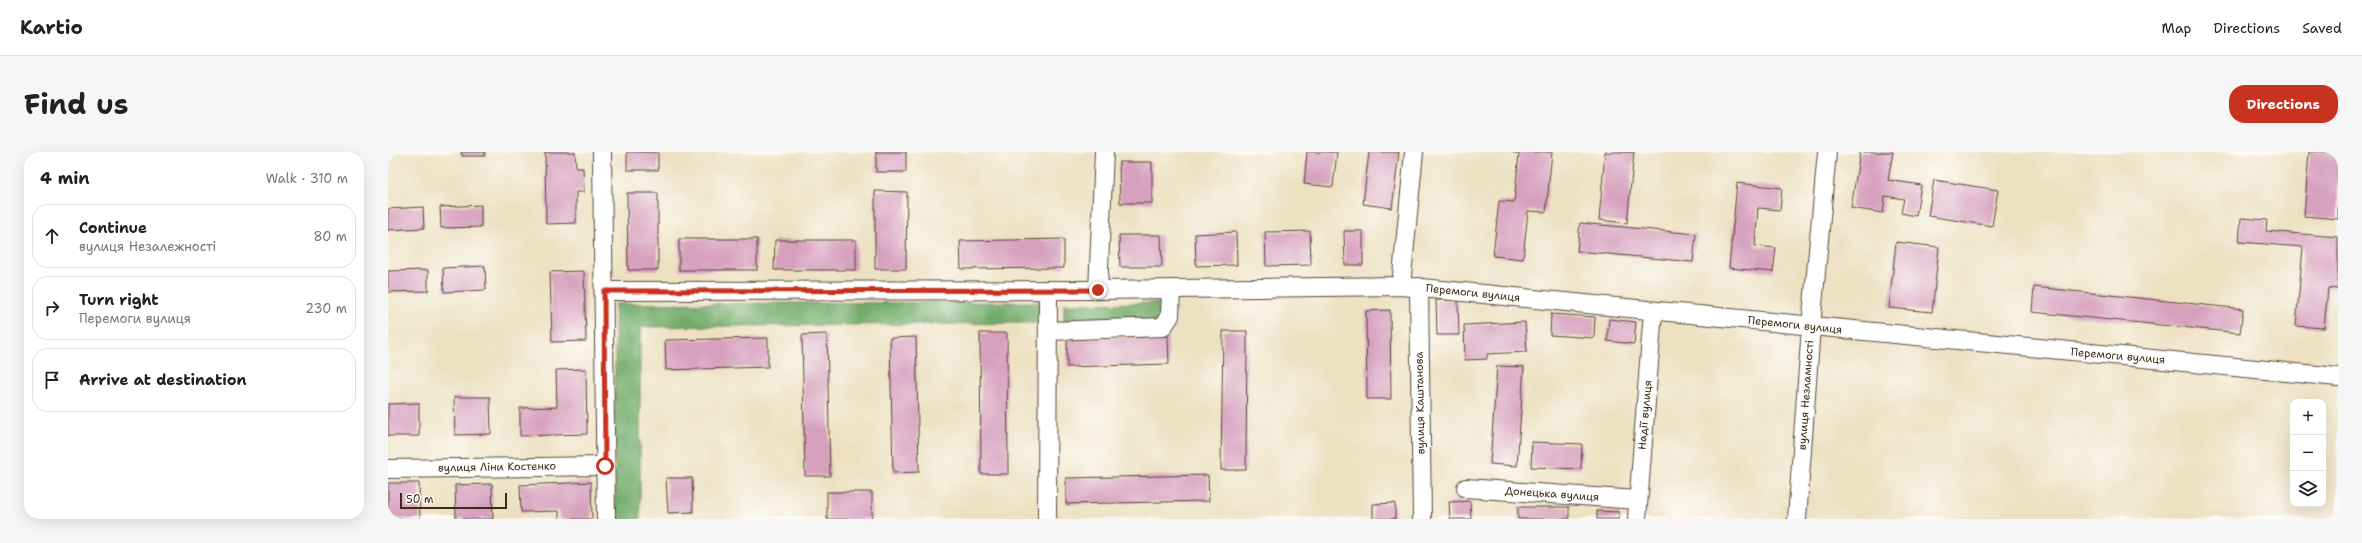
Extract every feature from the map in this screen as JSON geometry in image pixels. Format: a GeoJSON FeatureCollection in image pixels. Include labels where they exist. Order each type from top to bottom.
{"type":"FeatureCollection","features":[{"type":"Feature","properties":{"kind":"street"},"geometry":{"type":"LineString","coordinates":[[602,152],[606,519]]}},
{"type":"Feature","properties":{"kind":"street"},"geometry":{"type":"LineString","coordinates":[[1098,290],[1104,152]]}},
{"type":"Feature","properties":{"kind":"street","name":"вулиця Каштанова"},"geometry":{"type":"LineString","coordinates":[[1414,152],[1410,287],[1422,519]]}},
{"type":"Feature","properties":{"kind":"street","name":"вулиця Незламності"},"geometry":{"type":"LineString","coordinates":[[1797,519],[1811,327],[1827,152]]}},
{"type":"Feature","properties":{"kind":"street","name":"Перемоги вулиця"},"geometry":{"type":"LineString","coordinates":[[604,291],[1098,290],[1410,287],[2338,377]]}},
{"type":"Feature","properties":{"kind":"street"},"geometry":{"type":"LineString","coordinates":[[1048,331],[1163,327],[1170,316],[1171,289]]}},
{"type":"Feature","properties":{"kind":"street"},"geometry":{"type":"LineString","coordinates":[[1047,519],[1048,290]]}},
{"type":"Feature","properties":{"kind":"street","name":"Надії вулиця"},"geometry":{"type":"LineString","coordinates":[[1636,519],[1653,311]]}},
{"type":"Feature","properties":{"kind":"street","name":"вулиця Ліни Костенко"},"geometry":{"type":"LineString","coordinates":[[388,469],[605,466]]}},
{"type":"Feature","properties":{"kind":"street","name":"Донецька вулиця"},"geometry":{"type":"LineString","coordinates":[[1466,488],[1638,500]]}},
{"type":"Feature","properties":{"kind":"green space"},"geometry":{"type":"Polygon","coordinates":[[[1041,302],[1041,323],[640,327],[640,519],[615,519],[615,304],[1041,302]]]}},
{"type":"Feature","properties":{"kind":"green space"},"geometry":{"type":"Polygon","coordinates":[[[1163,303],[1161,321],[1064,324],[1064,304],[1163,303]]]}},
{"type":"Feature","properties":{"kind":"building"},"geometry":{"type":"Polygon","coordinates":[[[461,152],[485,152],[485,156],[462,156],[461,152]]]}},
{"type":"Feature","properties":{"kind":"building"},"geometry":{"type":"Polygon","coordinates":[[[545,152],[575,152],[576,168],[583,168],[584,192],[576,192],[576,223],[546,224],[545,152]]]}},
{"type":"Feature","properties":{"kind":"building"},"geometry":{"type":"Polygon","coordinates":[[[627,152],[658,152],[658,170],[627,170],[627,152]]]}},
{"type":"Feature","properties":{"kind":"building"},"geometry":{"type":"Polygon","coordinates":[[[876,152],[906,152],[906,172],[876,172],[876,152]]]}},
{"type":"Feature","properties":{"kind":"building"},"geometry":{"type":"Polygon","coordinates":[[[1307,152],[1337,152],[1333,187],[1304,184],[1307,152]]]}},
{"type":"Feature","properties":{"kind":"building"},"geometry":{"type":"Polygon","coordinates":[[[1369,152],[1399,152],[1392,208],[1363,204],[1369,152]]]}},
{"type":"Feature","properties":{"kind":"building"},"geometry":{"type":"Polygon","coordinates":[[[1512,152],[1552,152],[1546,212],[1528,211],[1523,259],[1493,256],[1499,201],[1514,202],[1519,154],[1512,152]]]}},
{"type":"Feature","properties":{"kind":"building"},"geometry":{"type":"Polygon","coordinates":[[[1605,152],[1634,152],[1627,223],[1599,220],[1605,152]]]}},
{"type":"Feature","properties":{"kind":"building"},"geometry":{"type":"Polygon","coordinates":[[[1860,152],[1893,152],[1888,180],[1921,185],[1916,216],[1901,213],[1904,199],[1885,196],[1883,213],[1851,208],[1860,152]]]}},
{"type":"Feature","properties":{"kind":"building"},"geometry":{"type":"Polygon","coordinates":[[[2309,152],[2338,152],[2338,219],[2304,216],[2309,152]]]}},
{"type":"Feature","properties":{"kind":"building"},"geometry":{"type":"Polygon","coordinates":[[[1119,162],[1152,162],[1152,203],[1120,203],[1119,162]]]}},
{"type":"Feature","properties":{"kind":"building"},"geometry":{"type":"Polygon","coordinates":[[[1934,180],[1998,190],[1992,226],[1928,216],[1934,180]]]}},
{"type":"Feature","properties":{"kind":"building"},"geometry":{"type":"Polygon","coordinates":[[[1737,183],[1782,188],[1780,210],[1758,208],[1755,246],[1776,248],[1773,272],[1729,268],[1737,183]]]}},
{"type":"Feature","properties":{"kind":"building"},"geometry":{"type":"Polygon","coordinates":[[[875,191],[907,192],[906,269],[875,269],[875,191]]]}},
{"type":"Feature","properties":{"kind":"building"},"geometry":{"type":"Polygon","coordinates":[[[627,193],[658,193],[658,270],[628,270],[627,193]]]}},
{"type":"Feature","properties":{"kind":"building"},"geometry":{"type":"Polygon","coordinates":[[[481,205],[481,227],[441,228],[440,207],[481,205]]]}},
{"type":"Feature","properties":{"kind":"building"},"geometry":{"type":"Polygon","coordinates":[[[423,207],[424,228],[388,230],[388,209],[423,207]]]}},
{"type":"Feature","properties":{"kind":"building"},"geometry":{"type":"Polygon","coordinates":[[[2241,218],[2267,220],[2266,231],[2338,237],[2338,289],[2328,288],[2324,328],[2296,326],[2303,247],[2239,242],[2241,218]]]}},
{"type":"Feature","properties":{"kind":"building"},"geometry":{"type":"Polygon","coordinates":[[[1580,223],[1696,234],[1693,262],[1577,251],[1580,223]]]}},
{"type":"Feature","properties":{"kind":"building"},"geometry":{"type":"Polygon","coordinates":[[[1310,231],[1311,265],[1266,266],[1265,232],[1310,231]]]}},
{"type":"Feature","properties":{"kind":"building"},"geometry":{"type":"Polygon","coordinates":[[[1344,231],[1363,231],[1363,265],[1345,265],[1344,231]]]}},
{"type":"Feature","properties":{"kind":"building"},"geometry":{"type":"Polygon","coordinates":[[[1236,232],[1237,265],[1196,266],[1195,234],[1236,232]]]}},
{"type":"Feature","properties":{"kind":"building"},"geometry":{"type":"Polygon","coordinates":[[[1119,235],[1161,235],[1162,267],[1120,267],[1119,235]]]}},
{"type":"Feature","properties":{"kind":"building"},"geometry":{"type":"Polygon","coordinates":[[[679,239],[757,239],[757,270],[679,270],[679,239]]]}},
{"type":"Feature","properties":{"kind":"building"},"geometry":{"type":"Polygon","coordinates":[[[1064,239],[1064,268],[961,269],[960,241],[1064,239]]]}},
{"type":"Feature","properties":{"kind":"building"},"geometry":{"type":"Polygon","coordinates":[[[775,240],[856,240],[856,270],[774,270],[775,240]]]}},
{"type":"Feature","properties":{"kind":"building"},"geometry":{"type":"Polygon","coordinates":[[[1896,242],[1939,247],[1932,312],[1889,308],[1896,242]]]}},
{"type":"Feature","properties":{"kind":"building"},"geometry":{"type":"Polygon","coordinates":[[[485,266],[486,290],[444,292],[443,268],[485,266]]]}},
{"type":"Feature","properties":{"kind":"building"},"geometry":{"type":"Polygon","coordinates":[[[428,270],[428,291],[388,292],[388,271],[428,270]]]}},
{"type":"Feature","properties":{"kind":"building"},"geometry":{"type":"Polygon","coordinates":[[[584,271],[586,341],[552,342],[550,272],[584,271]]]}},
{"type":"Feature","properties":{"kind":"building"},"geometry":{"type":"Polygon","coordinates":[[[2034,287],[2243,309],[2240,333],[2032,312],[2034,287]]]}},
{"type":"Feature","properties":{"kind":"building"},"geometry":{"type":"Polygon","coordinates":[[[1436,300],[1458,300],[1459,335],[1437,335],[1436,300]]]}},
{"type":"Feature","properties":{"kind":"building"},"geometry":{"type":"Polygon","coordinates":[[[1390,310],[1391,399],[1367,399],[1366,311],[1390,310]]]}},
{"type":"Feature","properties":{"kind":"building"},"geometry":{"type":"Polygon","coordinates":[[[1551,314],[1595,317],[1594,338],[1550,335],[1551,314]]]}},
{"type":"Feature","properties":{"kind":"building"},"geometry":{"type":"Polygon","coordinates":[[[1609,319],[1636,322],[1634,344],[1607,341],[1609,319]]]}},
{"type":"Feature","properties":{"kind":"building"},"geometry":{"type":"Polygon","coordinates":[[[1525,322],[1527,352],[1487,354],[1487,359],[1465,360],[1464,325],[1525,322]]]}},
{"type":"Feature","properties":{"kind":"building"},"geometry":{"type":"Polygon","coordinates":[[[1223,331],[1247,331],[1246,470],[1221,470],[1223,331]]]}},
{"type":"Feature","properties":{"kind":"building"},"geometry":{"type":"Polygon","coordinates":[[[980,333],[1007,333],[1008,474],[981,474],[980,333]]]}},
{"type":"Feature","properties":{"kind":"building"},"geometry":{"type":"Polygon","coordinates":[[[827,334],[830,476],[805,476],[802,335],[827,334]]]}},
{"type":"Feature","properties":{"kind":"building"},"geometry":{"type":"Polygon","coordinates":[[[1168,336],[1169,364],[1067,367],[1067,339],[1168,336]]]}},
{"type":"Feature","properties":{"kind":"building"},"geometry":{"type":"Polygon","coordinates":[[[916,337],[919,472],[893,473],[890,338],[916,337]]]}},
{"type":"Feature","properties":{"kind":"building"},"geometry":{"type":"Polygon","coordinates":[[[768,338],[768,367],[666,370],[665,340],[768,338]]]}},
{"type":"Feature","properties":{"kind":"building"},"geometry":{"type":"Polygon","coordinates":[[[1497,366],[1524,367],[1517,466],[1490,464],[1497,366]]]}},
{"type":"Feature","properties":{"kind":"building"},"geometry":{"type":"Polygon","coordinates":[[[586,369],[587,434],[520,436],[520,408],[557,407],[556,370],[586,369]]]}},
{"type":"Feature","properties":{"kind":"building"},"geometry":{"type":"Polygon","coordinates":[[[454,397],[490,397],[491,434],[455,435],[454,397]]]}},
{"type":"Feature","properties":{"kind":"building"},"geometry":{"type":"Polygon","coordinates":[[[419,403],[419,436],[388,436],[388,404],[419,403]]]}},
{"type":"Feature","properties":{"kind":"building"},"geometry":{"type":"Polygon","coordinates":[[[1532,442],[1582,444],[1581,469],[1531,467],[1532,442]]]}},
{"type":"Feature","properties":{"kind":"building"},"geometry":{"type":"Polygon","coordinates":[[[1208,475],[1209,501],[1066,504],[1066,478],[1208,475]]]}},
{"type":"Feature","properties":{"kind":"building"},"geometry":{"type":"Polygon","coordinates":[[[666,478],[692,478],[693,512],[668,513],[666,478]]]}},
{"type":"Feature","properties":{"kind":"building"},"geometry":{"type":"Polygon","coordinates":[[[591,482],[592,519],[559,519],[559,511],[521,512],[520,485],[591,482]]]}},
{"type":"Feature","properties":{"kind":"building"},"geometry":{"type":"Polygon","coordinates":[[[388,483],[419,483],[420,519],[388,519],[388,483]]]}},
{"type":"Feature","properties":{"kind":"building"},"geometry":{"type":"Polygon","coordinates":[[[492,484],[493,519],[456,519],[455,485],[492,484]]]}},
{"type":"Feature","properties":{"kind":"building"},"geometry":{"type":"Polygon","coordinates":[[[827,492],[872,492],[872,519],[827,519],[827,492]]]}},
{"type":"Feature","properties":{"kind":"building"},"geometry":{"type":"Polygon","coordinates":[[[1470,501],[1471,519],[1450,519],[1449,502],[1470,501]]]}},
{"type":"Feature","properties":{"kind":"building"},"geometry":{"type":"Polygon","coordinates":[[[1395,503],[1395,519],[1373,519],[1373,504],[1395,503]]]}},
{"type":"Feature","properties":{"kind":"building"},"geometry":{"type":"Polygon","coordinates":[[[1518,507],[1569,507],[1569,519],[1518,519],[1518,507]]]}},
{"type":"Feature","properties":{"kind":"building"},"geometry":{"type":"Polygon","coordinates":[[[1597,511],[1619,512],[1619,519],[1597,519],[1597,511]]]}},
{"type":"Feature","properties":{"kind":"route"},"geometry":{"type":"LineString","coordinates":[[605,466],[604,291],[1098,290]]}}]}
